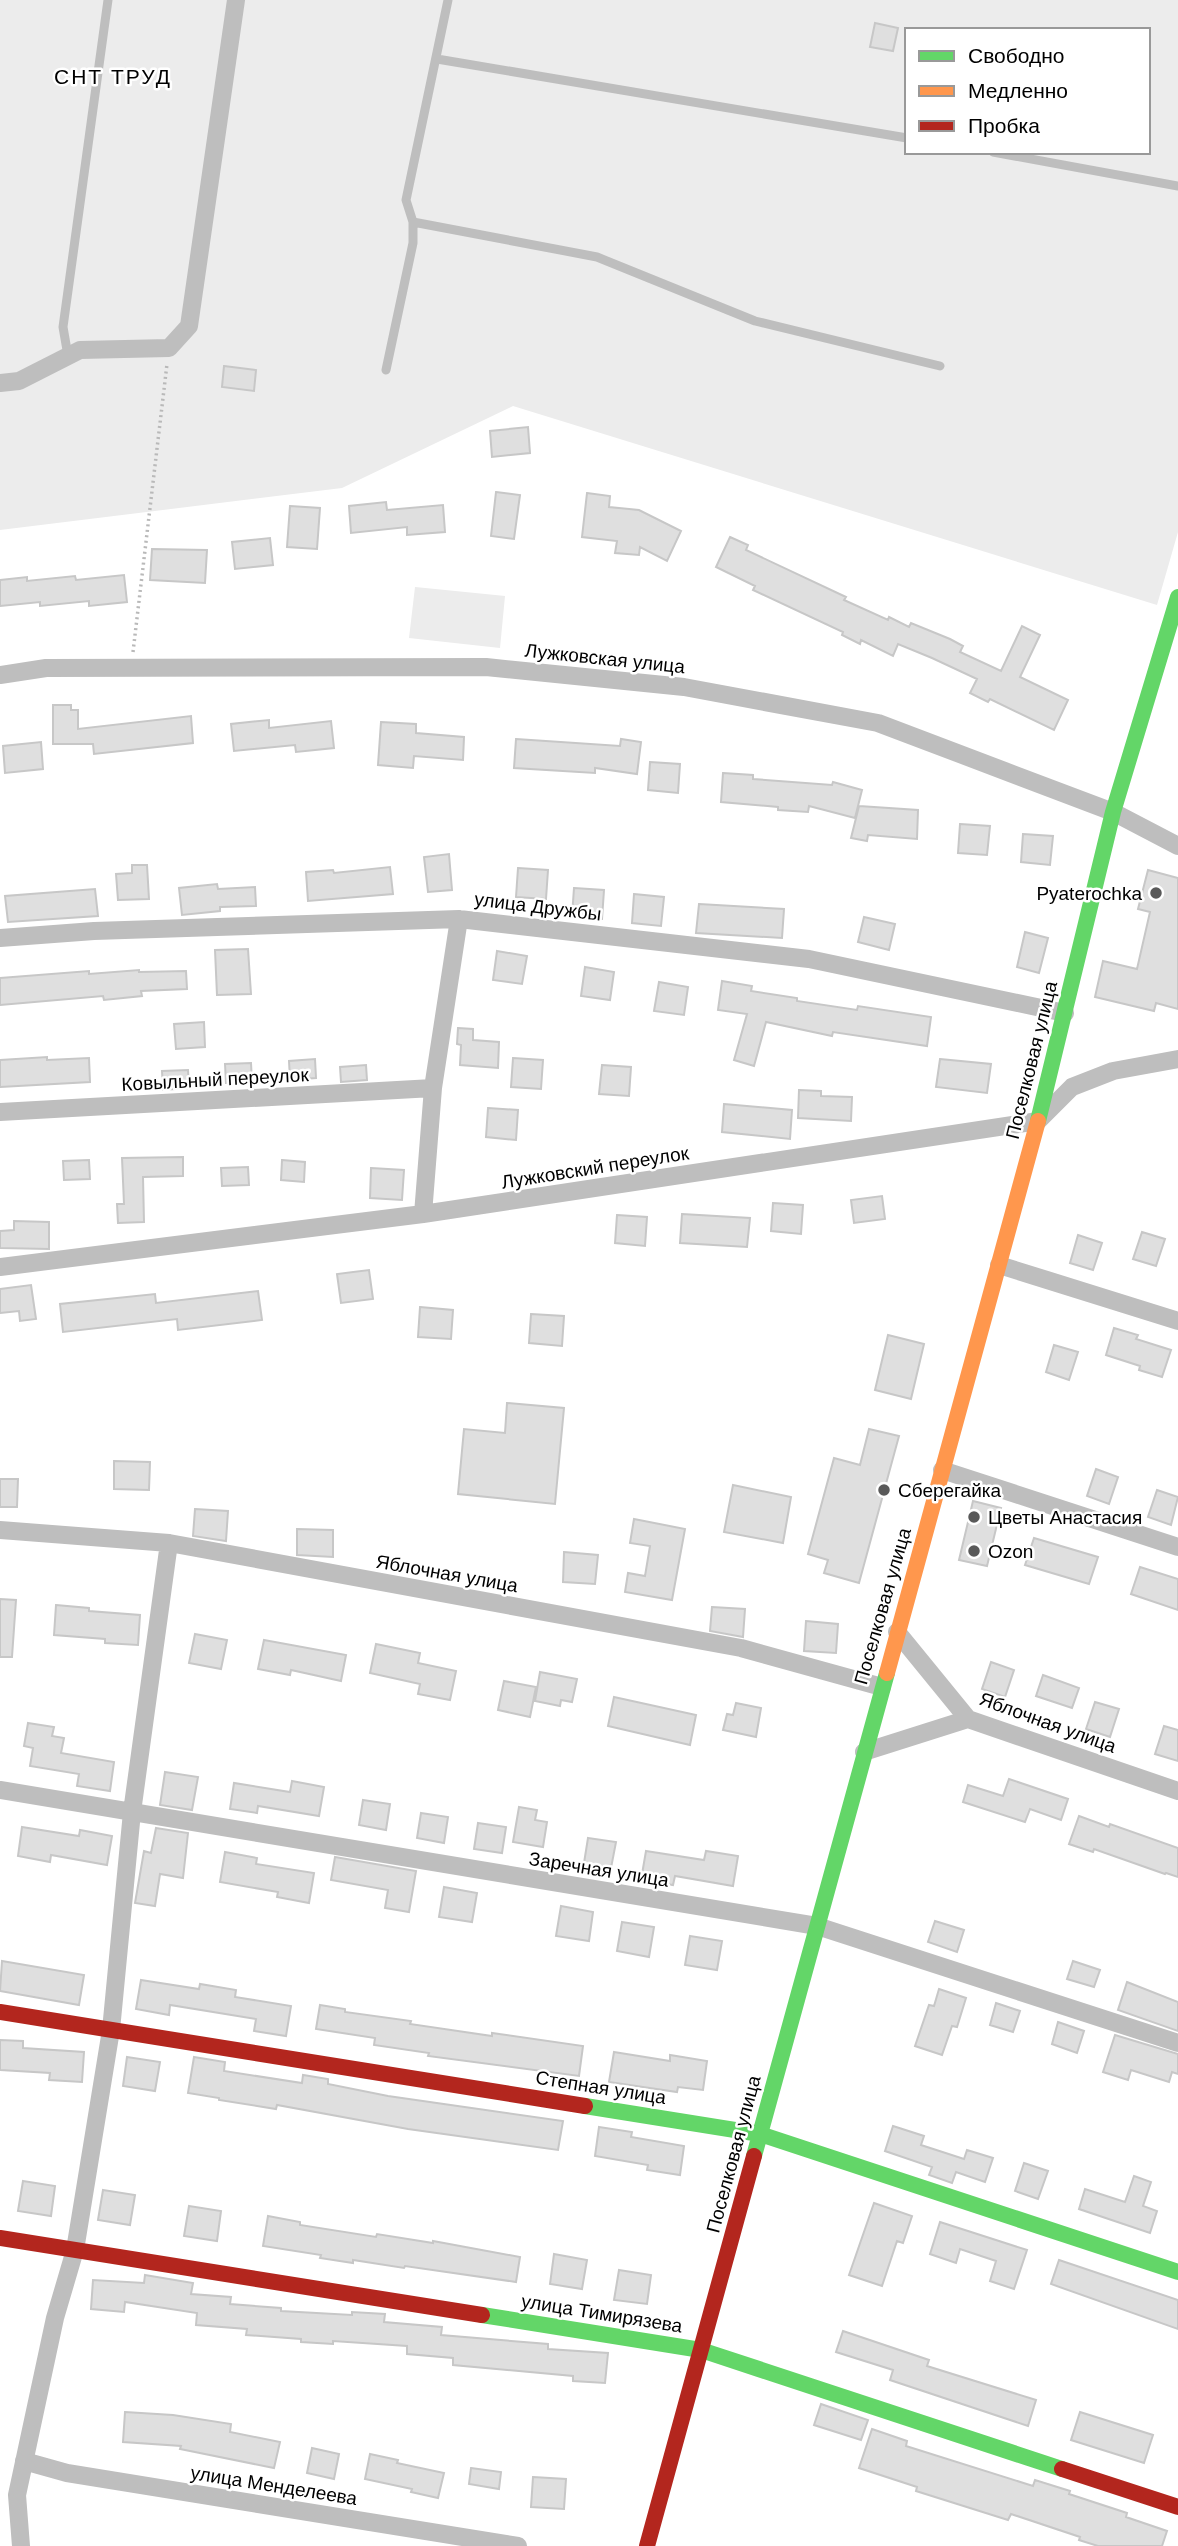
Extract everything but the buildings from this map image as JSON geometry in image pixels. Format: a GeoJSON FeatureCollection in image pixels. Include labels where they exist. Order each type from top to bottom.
{"type":"FeatureCollection","features":[{"type":"Feature","properties":{"kind":"main road","name":"Поселковая улица"},"geometry":{"type":"LineString","coordinates":[[648,2546],[1038,1121],[1113,812],[1178,597]]}},
{"type":"Feature","properties":{"kind":"main road","name":"Степная улица"},"geometry":{"type":"LineString","coordinates":[[0,2012],[760,2134],[1178,2272]]}},
{"type":"Feature","properties":{"kind":"main road","name":"улица Тимирязева"},"geometry":{"type":"LineString","coordinates":[[0,2238],[701,2350],[1178,2507]]}},
{"type":"Feature","properties":{"kind":"street"},"geometry":{"type":"LineString","coordinates":[[0,383],[19,381],[80,350],[169,348],[189,326],[236,0]]}},
{"type":"Feature","properties":{"kind":"street","name":"Лужковская улица"},"geometry":{"type":"LineString","coordinates":[[0,675],[46,668],[486,667],[684,687],[878,723],[1113,812],[1178,846]]}},
{"type":"Feature","properties":{"kind":"street"},"geometry":{"type":"LineString","coordinates":[[423,1214],[433,1088],[459,919]]}},
{"type":"Feature","properties":{"kind":"street","name":"улица Дружбы"},"geometry":{"type":"LineString","coordinates":[[0,938],[94,931],[459,919],[809,959],[1065,1013]]}},
{"type":"Feature","properties":{"kind":"street"},"geometry":{"type":"LineString","coordinates":[[1038,1121],[1072,1087],[1113,1071],[1178,1059]]}},
{"type":"Feature","properties":{"kind":"street","name":"Ковыльный переулок"},"geometry":{"type":"LineString","coordinates":[[0,1112],[433,1088]]}},
{"type":"Feature","properties":{"kind":"street","name":"Лужковский переулок"},"geometry":{"type":"LineString","coordinates":[[0,1267],[423,1214],[1038,1121]]}},
{"type":"Feature","properties":{"kind":"street"},"geometry":{"type":"LineString","coordinates":[[999,1265],[1178,1321]]}},
{"type":"Feature","properties":{"kind":"street"},"geometry":{"type":"LineString","coordinates":[[942,1470],[1178,1547]]}},
{"type":"Feature","properties":{"kind":"street","name":"Яблочная улица"},"geometry":{"type":"LineString","coordinates":[[0,1530],[169,1543],[741,1648],[882,1687]]}},
{"type":"Feature","properties":{"kind":"street"},"geometry":{"type":"LineString","coordinates":[[21,2546],[17,2495],[55,2318],[75,2250],[111,2030],[132,1812],[169,1543]]}},
{"type":"Feature","properties":{"kind":"street","name":"Яблочная улица"},"geometry":{"type":"LineString","coordinates":[[897,1632],[968,1719],[1178,1791]]}},
{"type":"Feature","properties":{"kind":"street"},"geometry":{"type":"LineString","coordinates":[[864,1752],[968,1719]]}},
{"type":"Feature","properties":{"kind":"street","name":"Заречная улица"},"geometry":{"type":"LineString","coordinates":[[0,1790],[817,1926],[1178,2043]]}},
{"type":"Feature","properties":{"kind":"street","name":"улица Менделеева"},"geometry":{"type":"LineString","coordinates":[[24,2461],[67,2473],[518,2546]]}},
{"type":"Feature","properties":{"kind":"street"},"geometry":{"type":"LineString","coordinates":[[0,2518],[19,2520]]}},
{"type":"Feature","properties":{"kind":"lane"},"geometry":{"type":"LineString","coordinates":[[68,356],[62,327],[108,0]]}},
{"type":"Feature","properties":{"kind":"lane"},"geometry":{"type":"LineString","coordinates":[[386,370],[413,243],[413,222],[406,200],[448,0]]}},
{"type":"Feature","properties":{"kind":"lane"},"geometry":{"type":"LineString","coordinates":[[437,59],[905,138]]}},
{"type":"Feature","properties":{"kind":"lane"},"geometry":{"type":"LineString","coordinates":[[1004,154],[1178,187]]}},
{"type":"Feature","properties":{"kind":"lane"},"geometry":{"type":"LineString","coordinates":[[413,222],[597,257],[755,320],[940,366]]}},
{"type":"Feature","properties":{"kind":"path"},"geometry":{"type":"LineString","coordinates":[[131,667],[169,348]]}},
{"type":"Feature","properties":{"kind":"shaded area"},"geometry":{"type":"Polygon","coordinates":[[[0,0],[1178,0],[1178,532],[1157,605],[513,406],[342,488],[0,530],[0,0]]]}},
{"type":"Feature","properties":{"kind":"shaded area"},"geometry":{"type":"Polygon","coordinates":[[[415,587],[505,596],[500,648],[409,638],[415,587]]]}},
{"type":"Feature","properties":{"kind":"traffic: fast"},"geometry":{"type":"LineString","coordinates":[[1038,1121],[1113,812],[1178,597]]}},
{"type":"Feature","properties":{"kind":"traffic: fast"},"geometry":{"type":"LineString","coordinates":[[754,2156],[887,1673]]}},
{"type":"Feature","properties":{"kind":"traffic: fast"},"geometry":{"type":"LineString","coordinates":[[585,2106],[760,2134],[1178,2272]]}},
{"type":"Feature","properties":{"kind":"traffic: fast"},"geometry":{"type":"LineString","coordinates":[[482,2315],[701,2350],[1062,2469]]}},
{"type":"Feature","properties":{"kind":"traffic: slow"},"geometry":{"type":"LineString","coordinates":[[887,1673],[1038,1121]]}},
{"type":"Feature","properties":{"kind":"traffic: jam"},"geometry":{"type":"LineString","coordinates":[[0,2012],[585,2106]]}},
{"type":"Feature","properties":{"kind":"traffic: jam"},"geometry":{"type":"LineString","coordinates":[[647,2546],[754,2156]]}},
{"type":"Feature","properties":{"kind":"traffic: jam"},"geometry":{"type":"LineString","coordinates":[[0,2238],[482,2315]]}},
{"type":"Feature","properties":{"kind":"traffic: jam"},"geometry":{"type":"LineString","coordinates":[[1062,2469],[1178,2507]]}},
{"type":"Feature","properties":{"kind":"place","name":"Pyaterochka"},"geometry":{"type":"Point","coordinates":[1156,893]}},
{"type":"Feature","properties":{"kind":"place","name":"Сберегайка"},"geometry":{"type":"Point","coordinates":[884,1490]}},
{"type":"Feature","properties":{"kind":"place","name":"Цветы Анастасия"},"geometry":{"type":"Point","coordinates":[974,1517]}},
{"type":"Feature","properties":{"kind":"place","name":"Ozon"},"geometry":{"type":"Point","coordinates":[974,1551]}},
{"type":"Feature","properties":{"kind":"district","name":"СНТ ТРУД"},"geometry":{"type":"Point","coordinates":[113,77]}}]}
